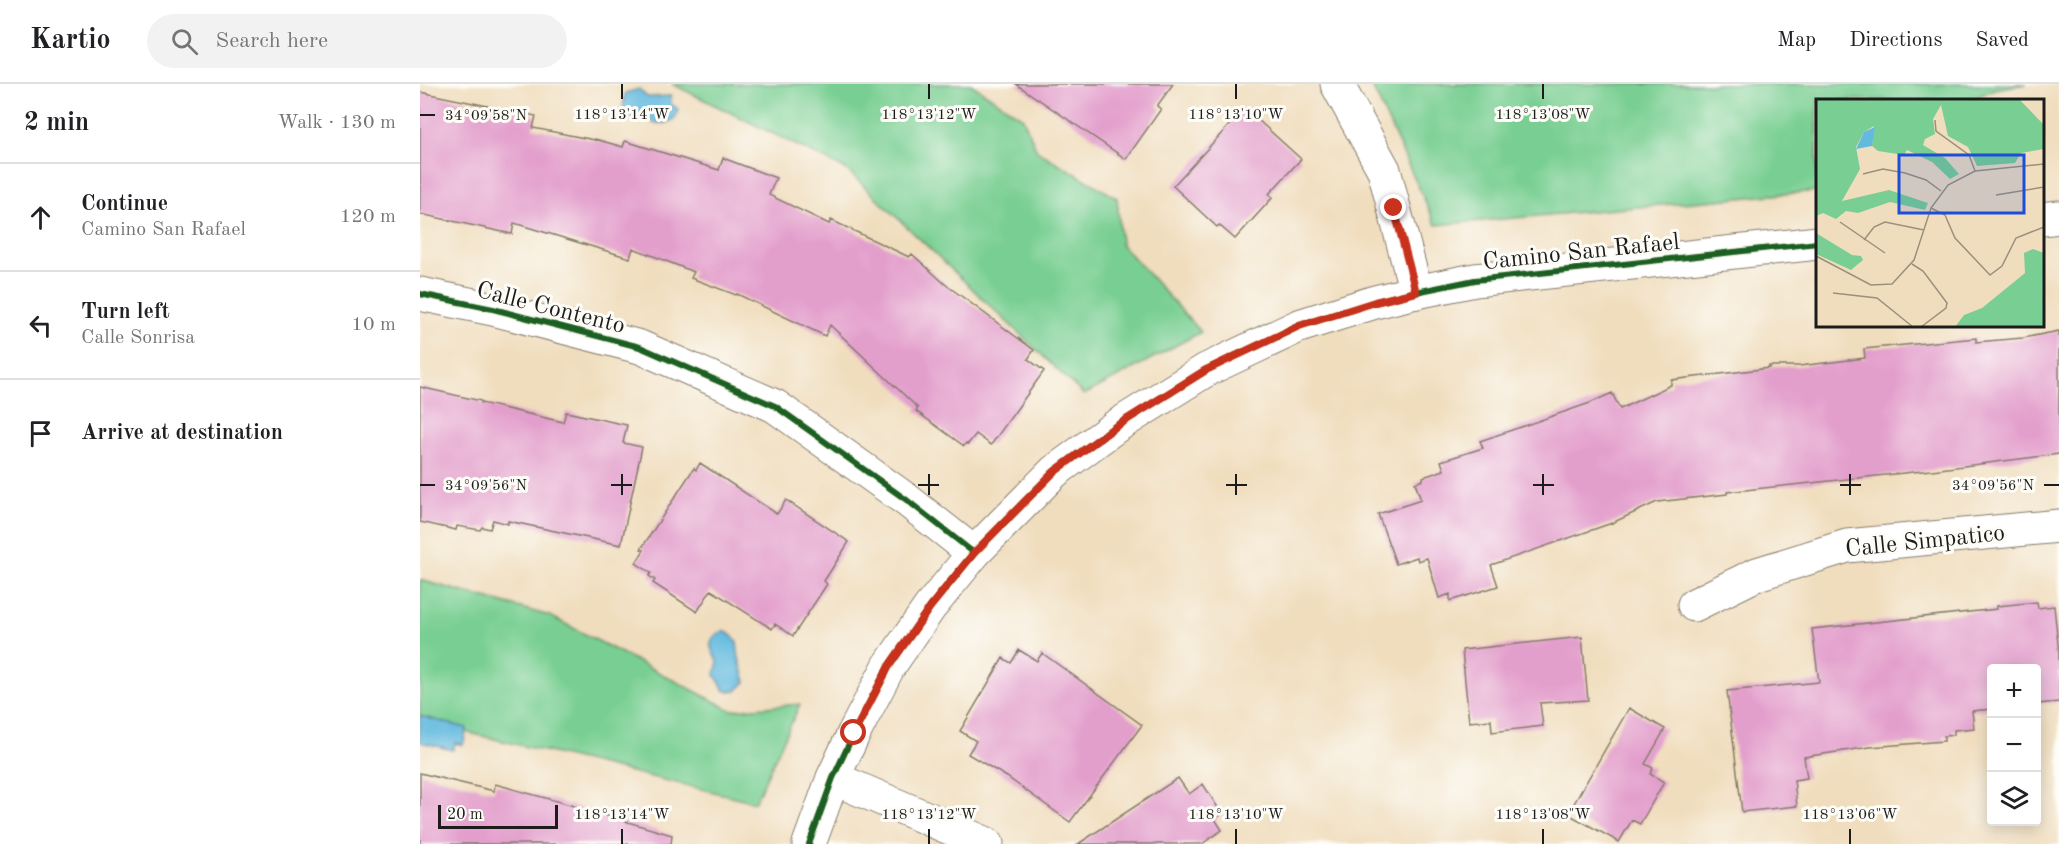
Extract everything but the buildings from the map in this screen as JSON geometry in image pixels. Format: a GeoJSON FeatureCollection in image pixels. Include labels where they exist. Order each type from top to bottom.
{"type":"FeatureCollection","features":[{"type":"Feature","properties":{"kind":"street"},"geometry":{"type":"LineString","coordinates":[[1338,84],[1384,170],[1416,292]]}},
{"type":"Feature","properties":{"kind":"street"},"geometry":{"type":"LineString","coordinates":[[2044,219],[2059,217]]}},
{"type":"Feature","properties":{"kind":"street","name":"Camino San Rafael"},"geometry":{"type":"LineString","coordinates":[[809,844],[833,778],[889,666],[930,607],[974,553],[1054,472],[1115,427],[1206,370],[1299,326],[1375,302],[1416,292],[1475,280],[1816,243]]}},
{"type":"Feature","properties":{"kind":"street","name":"Calle Contento"},"geometry":{"type":"LineString","coordinates":[[420,294],[493,309],[640,347],[775,406],[908,501],[974,553]]}},
{"type":"Feature","properties":{"kind":"street","name":"Calle Simpatico"},"geometry":{"type":"LineString","coordinates":[[1694,605],[1757,574],[1847,546],[2059,526]]}},
{"type":"Feature","properties":{"kind":"street"},"geometry":{"type":"LineString","coordinates":[[833,778],[987,844]]}},
{"type":"Feature","properties":{"kind":"green space"},"geometry":{"type":"Polygon","coordinates":[[[672,84],[971,84],[1023,118],[1037,151],[1117,198],[1121,244],[1201,332],[1084,395],[847,170],[672,84]]]}},
{"type":"Feature","properties":{"kind":"green space"},"geometry":{"type":"Polygon","coordinates":[[[1371,84],[2027,84],[1994,89],[1973,99],[1816,99],[1816,191],[1436,225],[1371,84]]]}},
{"type":"Feature","properties":{"kind":"green space"},"geometry":{"type":"Polygon","coordinates":[[[420,580],[550,616],[731,710],[800,704],[755,802],[420,721],[420,580]]]}},
{"type":"Feature","properties":{"kind":"water"},"geometry":{"type":"Polygon","coordinates":[[[639,89],[647,97],[671,96],[671,104],[678,109],[675,119],[665,123],[653,123],[646,114],[626,117],[623,108],[625,93],[639,89]]]}},
{"type":"Feature","properties":{"kind":"water"},"geometry":{"type":"Polygon","coordinates":[[[724,631],[737,642],[746,682],[736,691],[725,691],[715,675],[718,661],[712,652],[711,643],[714,636],[724,631]]]}},
{"type":"Feature","properties":{"kind":"water"},"geometry":{"type":"Polygon","coordinates":[[[420,716],[467,728],[463,745],[455,743],[453,750],[420,742],[420,716]]]}},
{"type":"Feature","properties":{"kind":"cycle path"},"geometry":{"type":"LineString","coordinates":[[809,844],[833,778],[889,666],[930,607],[974,553],[1054,472],[1115,427],[1206,370],[1299,326],[1375,302],[1416,292],[1475,280],[1816,243]]}},
{"type":"Feature","properties":{"kind":"cycle path"},"geometry":{"type":"LineString","coordinates":[[420,294],[493,309],[640,347],[775,406],[908,501],[974,553]]}},
{"type":"Feature","properties":{"kind":"route"},"geometry":{"type":"LineString","coordinates":[[854,733],[889,666],[930,607],[974,553],[1054,472],[1115,427],[1206,370],[1299,326],[1375,302],[1416,292],[1394,208]]}}]}
